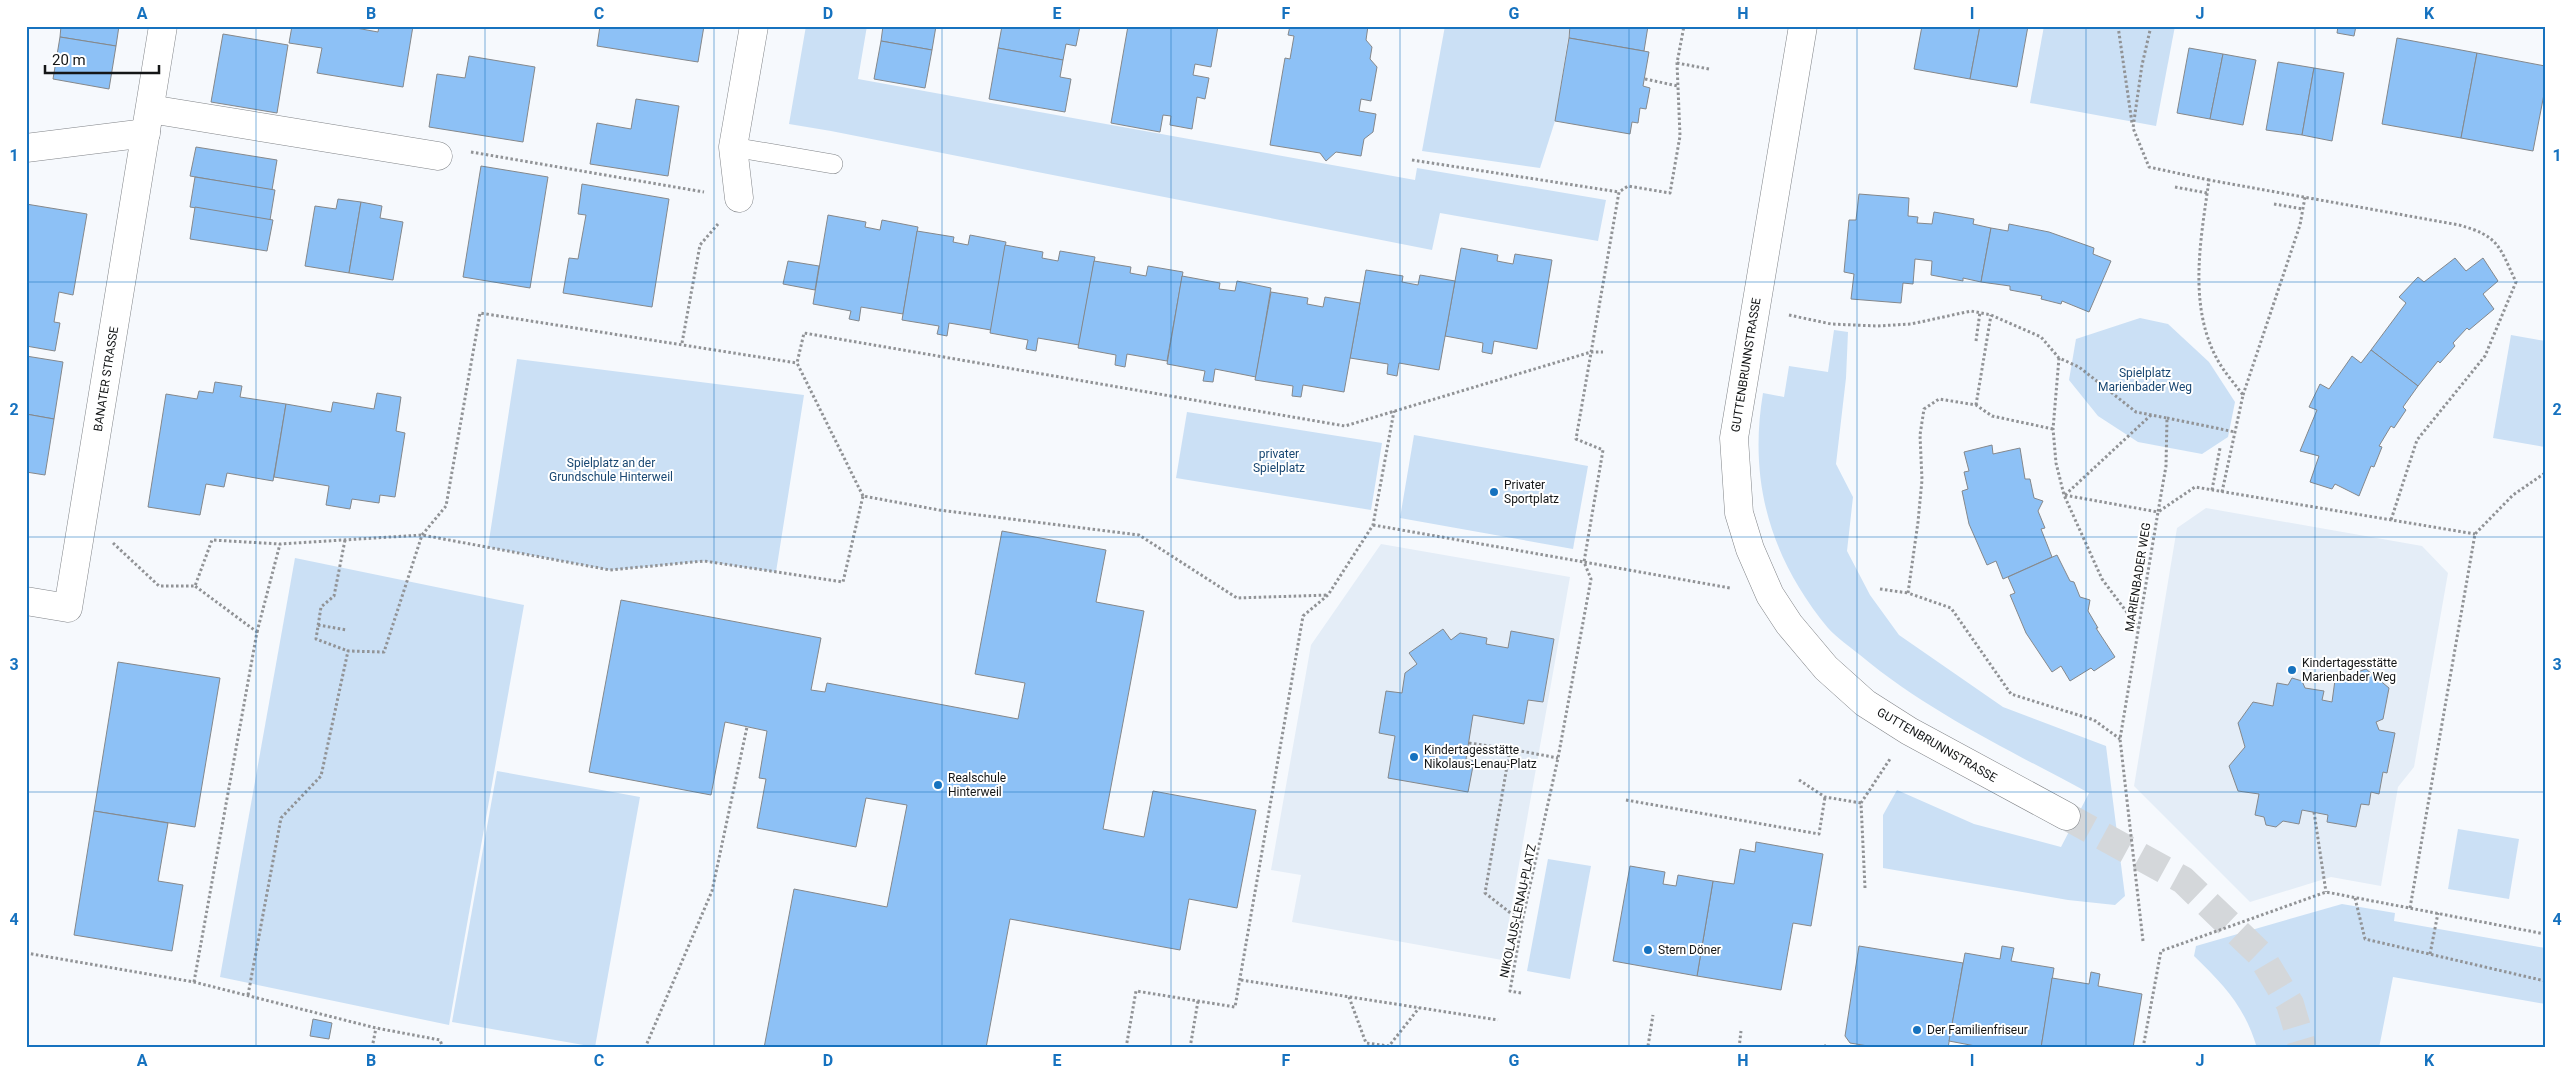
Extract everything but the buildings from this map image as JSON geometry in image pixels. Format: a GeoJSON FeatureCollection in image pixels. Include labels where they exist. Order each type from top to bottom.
{"type":"FeatureCollection","features":[{"type":"Feature","properties":{"kind":"street","name":"BANATER STRASSE"},"geometry":{"type":"LineString","coordinates":[[26,601],[68,608],[163,26]]}},
{"type":"Feature","properties":{"kind":"street"},"geometry":{"type":"LineString","coordinates":[[739,198],[733,147],[754,26]]}},
{"type":"Feature","properties":{"kind":"street","name":"GUTTENBRUNNSTRASSE"},"geometry":{"type":"LineString","coordinates":[[1803,26],[1734,438],[1739,513],[1750,549],[1770,595],[1789,624],[1826,668],[1865,703],[1908,731],[2066,816]]}},
{"type":"Feature","properties":{"kind":"street"},"geometry":{"type":"LineString","coordinates":[[26,148],[148,121],[438,156]]}},
{"type":"Feature","properties":{"kind":"lane"},"geometry":{"type":"LineString","coordinates":[[733,147],[834,164]]}},
{"type":"Feature","properties":{"kind":"path"},"geometry":{"type":"LineString","coordinates":[[1412,160],[1619,192],[1628,186],[1670,193],[1680,136],[1677,64],[1684,26]]}},
{"type":"Feature","properties":{"kind":"path"},"geometry":{"type":"LineString","coordinates":[[2118,26],[2133,128],[2149,167],[2209,180],[2459,225],[2479,230],[2492,238],[2500,248],[2516,282],[2485,356],[2417,440],[2391,520]]}},
{"type":"Feature","properties":{"kind":"path"},"geometry":{"type":"LineString","coordinates":[[2133,128],[2142,66],[2151,26]]}},
{"type":"Feature","properties":{"kind":"path"},"geometry":{"type":"LineString","coordinates":[[1677,64],[1709,69]]}},
{"type":"Feature","properties":{"kind":"path"},"geometry":{"type":"LineString","coordinates":[[1645,79],[1678,86]]}},
{"type":"Feature","properties":{"kind":"path"},"geometry":{"type":"LineString","coordinates":[[438,156],[452,149],[739,198],[700,246],[682,343]]}},
{"type":"Feature","properties":{"kind":"path"},"geometry":{"type":"LineString","coordinates":[[2209,180],[2198,281],[2201,310],[2216,357],[2243,395]]}},
{"type":"Feature","properties":{"kind":"path"},"geometry":{"type":"LineString","coordinates":[[2175,187],[2207,193]]}},
{"type":"Feature","properties":{"kind":"path"},"geometry":{"type":"LineString","coordinates":[[1584,562],[1603,450],[1576,439],[1619,192]]}},
{"type":"Feature","properties":{"kind":"path"},"geometry":{"type":"LineString","coordinates":[[2222,492],[2243,395],[2300,225],[2305,197]]}},
{"type":"Feature","properties":{"kind":"path"},"geometry":{"type":"LineString","coordinates":[[2274,204],[2303,209]]}},
{"type":"Feature","properties":{"kind":"path"},"geometry":{"type":"LineString","coordinates":[[1783,312],[1794,317],[1831,324],[1877,326],[1911,324],[1970,311],[1980,312],[2041,337],[2059,358],[2079,367],[2136,412],[2235,432]]}},
{"type":"Feature","properties":{"kind":"path"},"geometry":{"type":"LineString","coordinates":[[1976,341],[1980,312]]}},
{"type":"Feature","properties":{"kind":"path"},"geometry":{"type":"LineString","coordinates":[[345,540],[334,596],[321,607],[316,639],[348,651],[384,652],[422,535],[446,506],[480,313],[682,343],[796,363]]}},
{"type":"Feature","properties":{"kind":"path"},"geometry":{"type":"LineString","coordinates":[[1976,405],[1991,315]]}},
{"type":"Feature","properties":{"kind":"path"},"geometry":{"type":"LineString","coordinates":[[195,586],[212,540],[280,544],[422,535],[610,570],[704,560],[843,582],[863,496],[796,363],[804,334],[1345,426],[1591,352],[1603,352]]}},
{"type":"Feature","properties":{"kind":"path"},"geometry":{"type":"LineString","coordinates":[[2059,358],[2053,429],[2056,462],[2064,495],[2102,579],[2139,628]]}},
{"type":"Feature","properties":{"kind":"path"},"geometry":{"type":"LineString","coordinates":[[1908,593],[1922,480],[1920,435],[1924,409],[1939,399],[1976,405],[1992,416],[2053,429]]}},
{"type":"Feature","properties":{"kind":"path"},"geometry":{"type":"LineString","coordinates":[[1126,1048],[1136,991],[1235,1007],[1303,616],[1328,595],[1373,525],[1394,411]]}},
{"type":"Feature","properties":{"kind":"path"},"geometry":{"type":"LineString","coordinates":[[2064,495],[2151,415]]}},
{"type":"Feature","properties":{"kind":"path"},"geometry":{"type":"LineString","coordinates":[[2064,495],[2158,512],[2166,466],[2167,418]]}},
{"type":"Feature","properties":{"kind":"path"},"geometry":{"type":"LineString","coordinates":[[2212,490],[2220,448]]}},
{"type":"Feature","properties":{"kind":"path"},"geometry":{"type":"LineString","coordinates":[[2410,908],[2475,534],[2513,495],[2545,473]]}},
{"type":"Feature","properties":{"kind":"path","name":"MARIENBADER WEG"},"geometry":{"type":"LineString","coordinates":[[2143,941],[2120,738],[2158,512],[2195,487],[2475,534]]}},
{"type":"Feature","properties":{"kind":"path"},"geometry":{"type":"LineString","coordinates":[[863,496],[939,510],[1139,534],[1237,598],[1328,595]]}},
{"type":"Feature","properties":{"kind":"path"},"geometry":{"type":"LineString","coordinates":[[1373,525],[1770,595]]}},
{"type":"Feature","properties":{"kind":"path"},"geometry":{"type":"LineString","coordinates":[[108,539],[159,586],[195,586],[256,632]]}},
{"type":"Feature","properties":{"kind":"path"},"geometry":{"type":"LineString","coordinates":[[194,982],[256,632],[280,544]]}},
{"type":"Feature","properties":{"kind":"path","name":"NIKOLAUS-LENAU-PLATZ"},"geometry":{"type":"LineString","coordinates":[[1521,993],[1510,991],[1522,922],[1558,758],[1591,579],[1584,562]]}},
{"type":"Feature","properties":{"kind":"path"},"geometry":{"type":"LineString","coordinates":[[1880,589],[1908,593],[1951,608],[2012,694],[2094,720],[2120,738]]}},
{"type":"Feature","properties":{"kind":"path"},"geometry":{"type":"LineString","coordinates":[[318,625],[348,630]]}},
{"type":"Feature","properties":{"kind":"path"},"geometry":{"type":"LineString","coordinates":[[248,995],[281,818],[321,776],[348,651]]}},
{"type":"Feature","properties":{"kind":"path"},"geometry":{"type":"LineString","coordinates":[[645,1048],[712,891],[746,726]]}},
{"type":"Feature","properties":{"kind":"path"},"geometry":{"type":"LineString","coordinates":[[1865,888],[1861,803],[1908,731]]}},
{"type":"Feature","properties":{"kind":"path"},"geometry":{"type":"LineString","coordinates":[[1469,743],[1558,758]]}},
{"type":"Feature","properties":{"kind":"path"},"geometry":{"type":"LineString","coordinates":[[1510,749],[1484,893],[1522,922]]}},
{"type":"Feature","properties":{"kind":"path"},"geometry":{"type":"LineString","coordinates":[[1799,780],[1825,797],[1861,803]]}},
{"type":"Feature","properties":{"kind":"path"},"geometry":{"type":"LineString","coordinates":[[1626,800],[1819,834],[1825,797]]}},
{"type":"Feature","properties":{"kind":"path"},"geometry":{"type":"LineString","coordinates":[[2314,812],[2326,892]]}},
{"type":"Feature","properties":{"kind":"path"},"geometry":{"type":"LineString","coordinates":[[2143,1048],[2161,951],[2326,892],[2545,934]]}},
{"type":"Feature","properties":{"kind":"path"},"geometry":{"type":"LineString","coordinates":[[2355,898],[2365,939],[2545,981]]}},
{"type":"Feature","properties":{"kind":"path"},"geometry":{"type":"LineString","coordinates":[[2430,954],[2438,913]]}},
{"type":"Feature","properties":{"kind":"path"},"geometry":{"type":"LineString","coordinates":[[26,953],[194,982],[376,1028],[440,1040],[443,1048]]}},
{"type":"Feature","properties":{"kind":"path"},"geometry":{"type":"LineString","coordinates":[[1240,980],[1498,1020]]}},
{"type":"Feature","properties":{"kind":"path"},"geometry":{"type":"LineString","coordinates":[[1349,997],[1366,1043],[1389,1046],[1419,1008]]}},
{"type":"Feature","properties":{"kind":"path"},"geometry":{"type":"LineString","coordinates":[[1190,1048],[1198,1001]]}},
{"type":"Feature","properties":{"kind":"path"},"geometry":{"type":"LineString","coordinates":[[1648,1046],[1653,1015]]}},
{"type":"Feature","properties":{"kind":"path"},"geometry":{"type":"LineString","coordinates":[[372,1048],[376,1028]]}},
{"type":"Feature","properties":{"kind":"path"},"geometry":{"type":"LineString","coordinates":[[1739,1048],[1741,1031]]}},
{"type":"Feature","properties":{"kind":"shaded area","name":"Kindertagesstätte Marienbader Weg"},"geometry":{"type":"Polygon","coordinates":[[[2206,508],[2422,546],[2448,573],[2414,767],[2398,787],[2381,886],[2331,877],[2250,902],[2134,786],[2177,528],[2206,508]]]}},
{"type":"Feature","properties":{"kind":"shaded area","name":"Kindertagesstätte Nikolaus-Lenau-Platz"},"geometry":{"type":"Polygon","coordinates":[[[1381,544],[1570,577],[1502,960],[1292,922],[1301,875],[1271,870],[1311,645],[1381,544]]]}},
{"type":"Feature","properties":{"kind":"green space"},"geometry":{"type":"Polygon","coordinates":[[[806,26],[867,26],[858,79],[1415,180],[1417,168],[1606,200],[1598,241],[1440,213],[1432,250],[789,124],[806,26]]]}},
{"type":"Feature","properties":{"kind":"green space"},"geometry":{"type":"Polygon","coordinates":[[[1445,26],[1570,26],[1555,121],[1540,168],[1422,151],[1445,26]]]}},
{"type":"Feature","properties":{"kind":"green space"},"geometry":{"type":"Polygon","coordinates":[[[2044,26],[2175,26],[2156,126],[2030,103],[2044,26]]]}},
{"type":"Feature","properties":{"kind":"green space","name":"Spielplatz Marienbader Weg"},"geometry":{"type":"Polygon","coordinates":[[[2140,318],[2168,324],[2209,362],[2235,402],[2228,437],[2202,454],[2138,442],[2098,416],[2069,380],[2076,339],[2140,318]]]}},
{"type":"Feature","properties":{"kind":"green space"},"geometry":{"type":"Polygon","coordinates":[[[1834,330],[1848,332],[1846,378],[1836,464],[1853,497],[1847,551],[1870,595],[1899,635],[2003,707],[2106,746],[2125,896],[2115,905],[2068,900],[1883,868],[1883,815],[1897,790],[1974,824],[2061,847],[2089,793],[1971,730],[1886,676],[1828,628],[1808,602],[1792,575],[1778,547],[1768,518],[1762,488],[1759,458],[1759,426],[1763,393],[1784,397],[1789,366],[1828,372],[1834,330]]]}},
{"type":"Feature","properties":{"kind":"green space"},"geometry":{"type":"Polygon","coordinates":[[[2511,335],[2545,341],[2545,447],[2493,438],[2511,335]]]}},
{"type":"Feature","properties":{"kind":"green space","name":"Spielplatz an der Grundschule Hinterweil"},"geometry":{"type":"Polygon","coordinates":[[[517,359],[804,395],[776,572],[704,561],[610,570],[488,547],[517,359]]]}},
{"type":"Feature","properties":{"kind":"green space","name":"privater Spielplatz"},"geometry":{"type":"Polygon","coordinates":[[[1187,412],[1382,443],[1371,510],[1176,478],[1187,412]]]}},
{"type":"Feature","properties":{"kind":"green space","name":"Privater Sportplatz"},"geometry":{"type":"Polygon","coordinates":[[[1414,435],[1588,466],[1573,549],[1400,518],[1414,435]]]}},
{"type":"Feature","properties":{"kind":"green space"},"geometry":{"type":"Polygon","coordinates":[[[295,558],[524,605],[449,1025],[220,977],[295,558]]]}},
{"type":"Feature","properties":{"kind":"green space"},"geometry":{"type":"Polygon","coordinates":[[[497,771],[640,797],[595,1047],[452,1022],[497,771]]]}},
{"type":"Feature","properties":{"kind":"green space"},"geometry":{"type":"Polygon","coordinates":[[[2458,829],[2519,839],[2509,899],[2448,889],[2458,829]]]}},
{"type":"Feature","properties":{"kind":"green space"},"geometry":{"type":"Polygon","coordinates":[[[1548,859],[1591,866],[1570,979],[1527,971],[1548,859]]]}},
{"type":"Feature","properties":{"kind":"green space"},"geometry":{"type":"Polygon","coordinates":[[[2342,904],[2395,913],[2394,921],[2545,948],[2545,1004],[2393,977],[2379,1048],[2257,1048],[2240,1009],[2224,987],[2194,956],[2196,946],[2342,904]]]}},
{"type":"Feature","properties":{"kind":"tunnel"},"geometry":{"type":"LineString","coordinates":[[2066,816],[2183,880],[2260,954],[2290,1004],[2303,1048]]}},
{"type":"Feature","properties":{"kind":"place","name":"Privater Sportplatz"},"geometry":{"type":"Point","coordinates":[1494,492]}},
{"type":"Feature","properties":{"kind":"place","name":"Kindertagesstätte Marienbader Weg"},"geometry":{"type":"Point","coordinates":[2292,670]}},
{"type":"Feature","properties":{"kind":"place","name":"Kindertagesstätte Nikolaus-Lenau-Platz"},"geometry":{"type":"Point","coordinates":[1414,757]}},
{"type":"Feature","properties":{"kind":"place","name":"Realschule Hinterweil"},"geometry":{"type":"Point","coordinates":[938,785]}},
{"type":"Feature","properties":{"kind":"place","name":"Stern Döner"},"geometry":{"type":"Point","coordinates":[1648,950]}},
{"type":"Feature","properties":{"kind":"place","name":"Der Familienfriseur"},"geometry":{"type":"Point","coordinates":[1917,1030]}}]}
